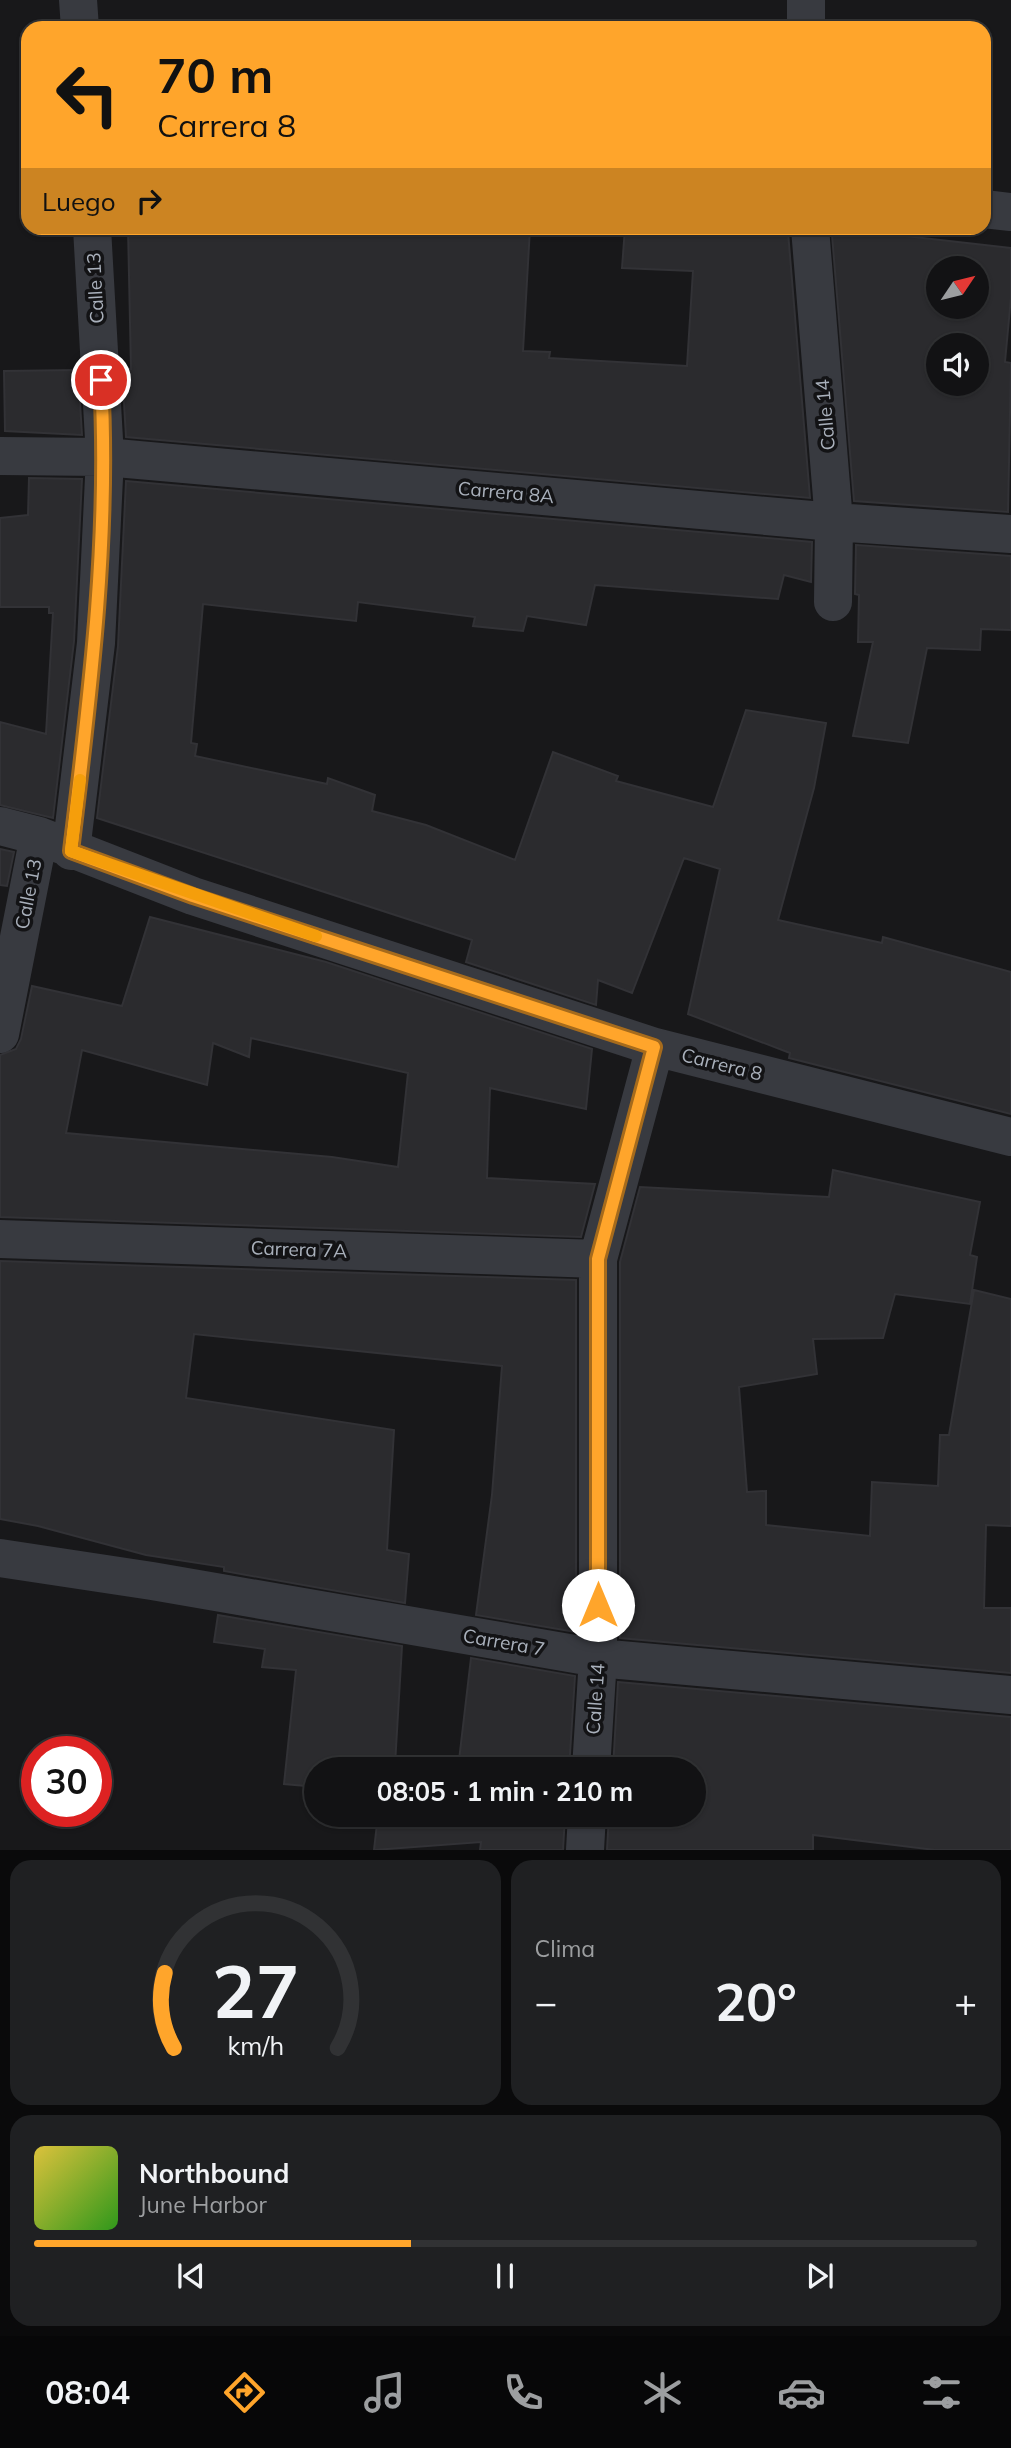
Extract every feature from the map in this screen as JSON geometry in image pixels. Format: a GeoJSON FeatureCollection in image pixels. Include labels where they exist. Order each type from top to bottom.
{"type":"FeatureCollection","features":[{"type":"Feature","properties":{"kind":"street"},"geometry":{"type":"LineString","coordinates":[[78,0],[80,21]]}},
{"type":"Feature","properties":{"kind":"street"},"geometry":{"type":"LineString","coordinates":[[806,0],[806,21]]}},
{"type":"Feature","properties":{"kind":"street"},"geometry":{"type":"LineString","coordinates":[[991,210],[1011,212]]}},
{"type":"Feature","properties":{"kind":"street","name":"Calle 13"},"geometry":{"type":"LineString","coordinates":[[0,1034],[55,844],[96,643],[105,457],[92,235]]}},
{"type":"Feature","properties":{"kind":"street","name":"Calle 14"},"geometry":{"type":"LineString","coordinates":[[811,235],[834,522],[833,602]]}},
{"type":"Feature","properties":{"kind":"street","name":"Carrera 8A"},"geometry":{"type":"LineString","coordinates":[[0,456],[105,457],[834,522],[1011,534]]}},
{"type":"Feature","properties":{"kind":"street","name":"Carrera 8"},"geometry":{"type":"LineString","coordinates":[[0,826],[193,896],[654,1047],[1011,1137]]}},
{"type":"Feature","properties":{"kind":"street","name":"Calle 14"},"geometry":{"type":"LineString","coordinates":[[592,1757],[598,1658],[598,1259],[654,1047]]}},
{"type":"Feature","properties":{"kind":"street","name":"Carrera 7A"},"geometry":{"type":"LineString","coordinates":[[0,1239],[598,1259]]}},
{"type":"Feature","properties":{"kind":"street","name":"Carrera 7"},"geometry":{"type":"LineString","coordinates":[[0,1558],[152,1581],[598,1658],[1011,1695]]}},
{"type":"Feature","properties":{"kind":"street"},"geometry":{"type":"LineString","coordinates":[[585,1850],[586,1827]]}},
{"type":"Feature","properties":{"kind":"building"},"geometry":{"type":"Polygon","coordinates":[[[128,235],[530,235],[523,351],[550,352],[549,358],[687,366],[693,271],[622,268],[624,235],[788,235],[810,498],[126,437],[122,369],[131,369],[128,235]]]}},
{"type":"Feature","properties":{"kind":"building"},"geometry":{"type":"Polygon","coordinates":[[[832,235],[897,235],[1011,248],[1011,297],[1005,362],[1011,363],[1008,512],[854,501],[832,235]]]}},
{"type":"Feature","properties":{"kind":"building"},"geometry":{"type":"Polygon","coordinates":[[[78,370],[82,435],[5,431],[4,371],[78,370]]]}},
{"type":"Feature","properties":{"kind":"building"},"geometry":{"type":"Polygon","coordinates":[[[29,478],[82,479],[74,641],[53,818],[0,805],[0,722],[46,734],[53,613],[49,613],[49,607],[0,607],[0,518],[28,515],[29,478]]]}},
{"type":"Feature","properties":{"kind":"building"},"geometry":{"type":"Polygon","coordinates":[[[126,481],[812,542],[811,582],[784,575],[778,599],[595,585],[586,625],[527,616],[523,631],[473,626],[475,617],[358,602],[356,621],[203,604],[191,743],[197,744],[195,756],[327,784],[328,778],[375,795],[372,811],[426,825],[515,860],[553,752],[618,776],[616,781],[713,807],[746,710],[826,723],[814,788],[778,920],[882,943],[883,937],[1011,972],[1011,1114],[789,1058],[790,1053],[688,1014],[720,869],[684,858],[632,993],[598,980],[596,1005],[466,962],[472,940],[97,818],[118,646],[126,481]]]}},
{"type":"Feature","properties":{"kind":"building"},"geometry":{"type":"Polygon","coordinates":[[[856,545],[1011,556],[1011,630],[981,629],[980,650],[927,648],[908,743],[853,736],[873,642],[858,642],[856,545]]]}},
{"type":"Feature","properties":{"kind":"building"},"geometry":{"type":"Polygon","coordinates":[[[0,849],[14,852],[7,886],[0,885],[0,849]]]}},
{"type":"Feature","properties":{"kind":"building"},"geometry":{"type":"Polygon","coordinates":[[[150,917],[326,962],[592,1049],[586,1109],[490,1088],[487,1178],[595,1184],[581,1237],[0,1217],[0,1055],[16,1049],[21,1039],[32,986],[122,1006],[150,917]],[[251,1038],[249,1057],[213,1043],[207,1085],[82,1050],[66,1133],[332,1157],[398,1167],[408,1073],[251,1038]]]}},
{"type":"Feature","properties":{"kind":"building"},"geometry":{"type":"Polygon","coordinates":[[[833,1170],[980,1202],[970,1255],[977,1257],[970,1304],[895,1294],[883,1338],[813,1339],[817,1374],[739,1387],[747,1492],[766,1491],[766,1525],[870,1536],[872,1482],[938,1486],[940,1435],[949,1435],[974,1290],[1011,1299],[1011,1526],[986,1525],[984,1608],[1011,1608],[1011,1673],[620,1638],[620,1262],[640,1187],[829,1197],[833,1170]]]}},
{"type":"Feature","properties":{"kind":"building"},"geometry":{"type":"Polygon","coordinates":[[[0,1261],[576,1280],[576,1632],[476,1615],[492,1495],[502,1366],[194,1334],[186,1398],[394,1430],[387,1550],[409,1554],[405,1603],[224,1571],[224,1567],[146,1555],[38,1526],[0,1519],[0,1261]]]}},
{"type":"Feature","properties":{"kind":"building"},"geometry":{"type":"Polygon","coordinates":[[[218,1615],[402,1646],[395,1757],[304,1757],[304,1786],[284,1784],[296,1670],[262,1667],[265,1649],[214,1642],[218,1615]]]}},
{"type":"Feature","properties":{"kind":"building"},"geometry":{"type":"Polygon","coordinates":[[[471,1658],[575,1676],[570,1757],[459,1757],[471,1658]]]}},
{"type":"Feature","properties":{"kind":"building"},"geometry":{"type":"Polygon","coordinates":[[[618,1682],[1011,1717],[1011,1850],[935,1850],[813,1835],[813,1850],[607,1850],[608,1827],[706,1827],[706,1757],[614,1757],[618,1682]]]}},
{"type":"Feature","properties":{"kind":"building"},"geometry":{"type":"Polygon","coordinates":[[[377,1827],[564,1827],[563,1850],[480,1850],[481,1842],[374,1850],[377,1827]]]}},
{"type":"Feature","properties":{"kind":"slow traffic"},"geometry":{"type":"LineString","coordinates":[[80,780],[71,851],[193,896],[316,936]]}},
{"type":"Feature","properties":{"kind":"route"},"geometry":{"type":"LineString","coordinates":[[101,380],[105,457],[96,643],[71,851],[193,896],[654,1047],[598,1259],[598,1605]]}}]}
